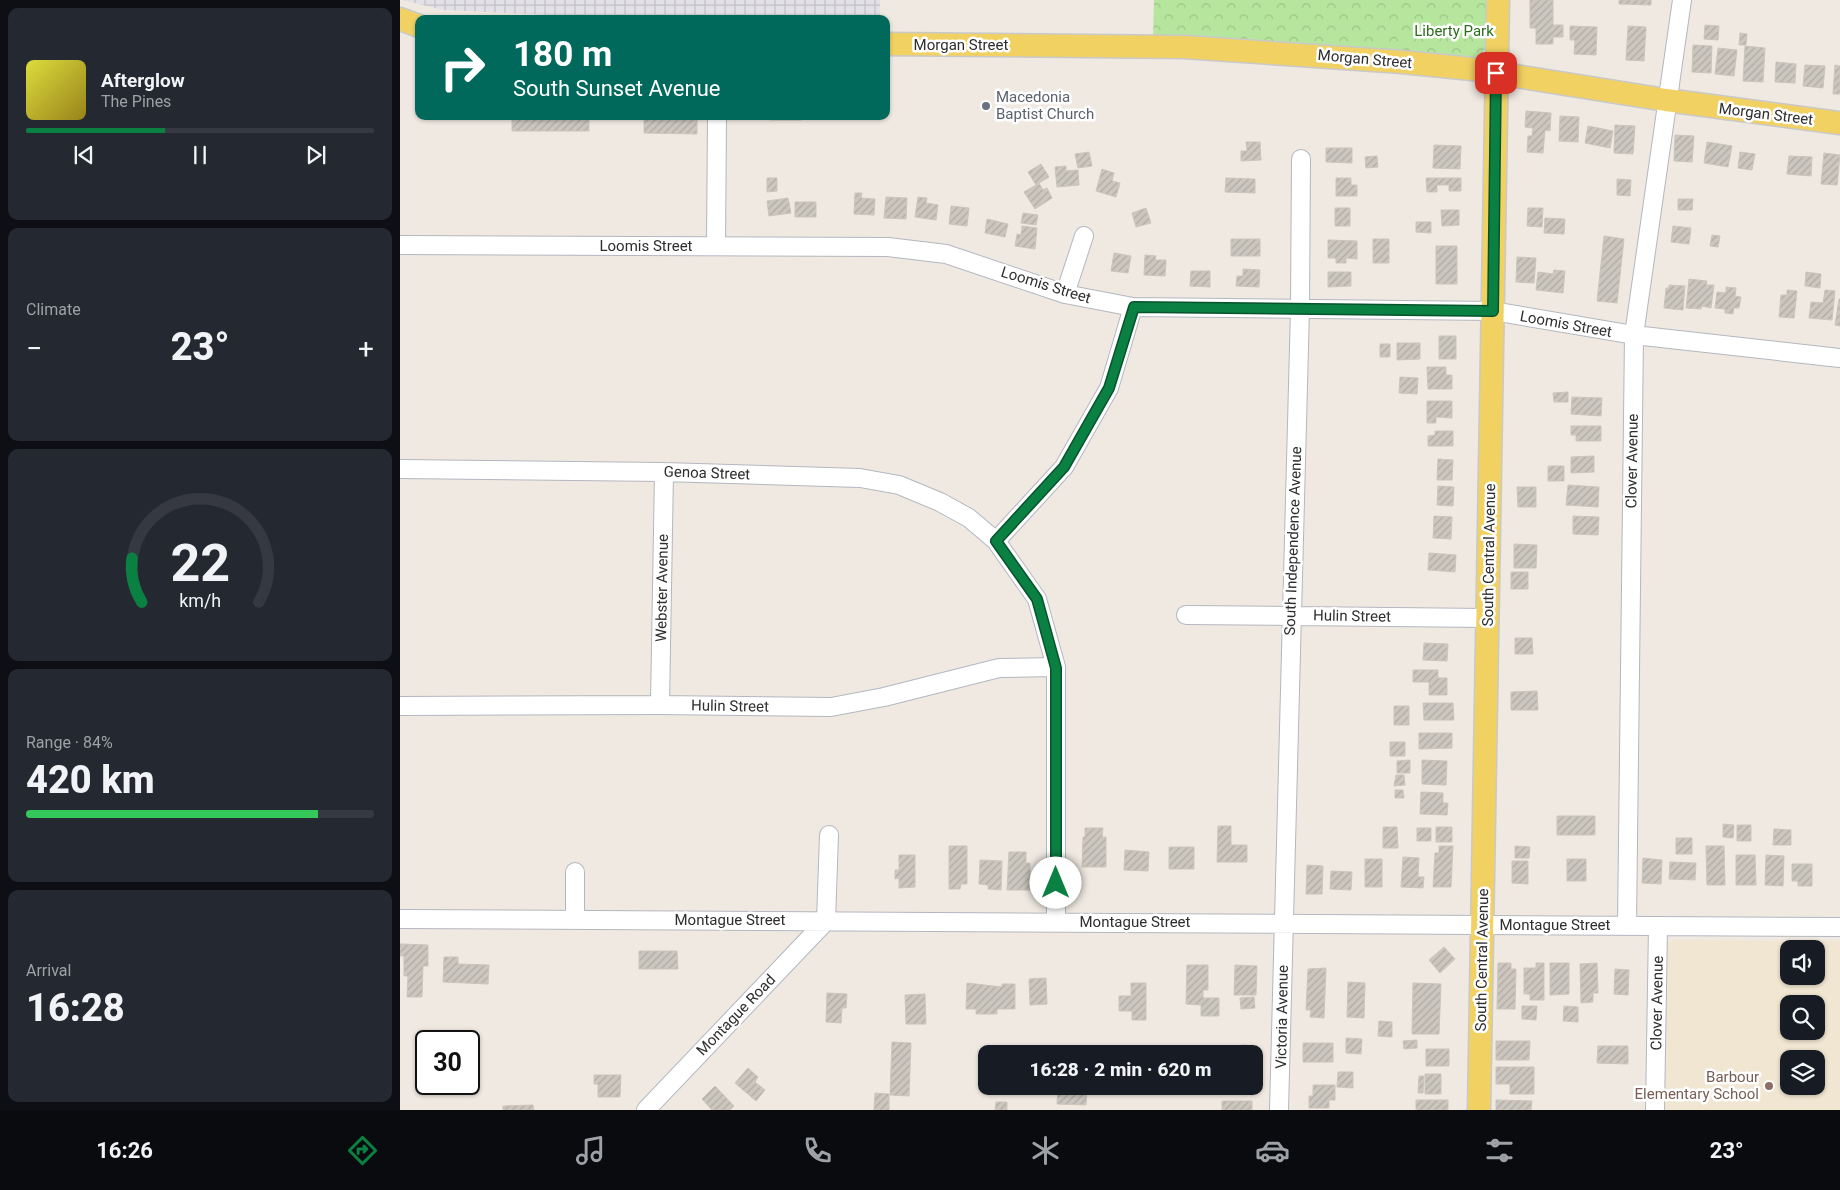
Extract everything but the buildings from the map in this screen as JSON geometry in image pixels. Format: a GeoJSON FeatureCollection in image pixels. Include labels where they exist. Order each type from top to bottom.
{"type":"FeatureCollection","features":[{"type":"Feature","properties":{"kind":"main road","name":"South Central Avenue"},"geometry":{"type":"LineString","coordinates":[[1479,1110],[1498,0]]}},
{"type":"Feature","properties":{"kind":"main road"},"geometry":{"type":"LineString","coordinates":[[400,19],[415,25]]}},
{"type":"Feature","properties":{"kind":"main road","name":"Morgan Street"},"geometry":{"type":"LineString","coordinates":[[890,44],[1184,47],[1402,62],[1496,73],[1666,100],[1840,123]]}},
{"type":"Feature","properties":{"kind":"street","name":"Clover Avenue"},"geometry":{"type":"LineString","coordinates":[[1627,925],[1634,336],[1666,100],[1682,0]]}},
{"type":"Feature","properties":{"kind":"street"},"geometry":{"type":"LineString","coordinates":[[716,120],[716,246]]}},
{"type":"Feature","properties":{"kind":"street","name":"South Independence Avenue"},"geometry":{"type":"LineString","coordinates":[[1284,923],[1300,309],[1301,159]]}},
{"type":"Feature","properties":{"kind":"street"},"geometry":{"type":"LineString","coordinates":[[1065,294],[1084,236]]}},
{"type":"Feature","properties":{"kind":"street","name":"Loomis Street"},"geometry":{"type":"LineString","coordinates":[[400,245],[888,247],[946,254],[1065,294],[1134,307],[1493,311],[1634,336],[1840,358]]}},
{"type":"Feature","properties":{"kind":"street"},"geometry":{"type":"LineString","coordinates":[[996,541],[1064,467],[1109,388],[1134,307]]}},
{"type":"Feature","properties":{"kind":"street","name":"Genoa Street"},"geometry":{"type":"LineString","coordinates":[[400,469],[664,472],[860,478],[900,485],[948,506],[969,518],[996,541],[1037,599],[1056,668],[1056,922]]}},
{"type":"Feature","properties":{"kind":"street","name":"Webster Avenue"},"geometry":{"type":"LineString","coordinates":[[660,705],[664,472]]}},
{"type":"Feature","properties":{"kind":"street","name":"Hulin Street"},"geometry":{"type":"LineString","coordinates":[[1186,615],[1487,618]]}},
{"type":"Feature","properties":{"kind":"street","name":"Hulin Street"},"geometry":{"type":"LineString","coordinates":[[400,706],[660,705],[832,707],[884,697],[999,668],[1056,668]]}},
{"type":"Feature","properties":{"kind":"street"},"geometry":{"type":"LineString","coordinates":[[826,920],[829,835]]}},
{"type":"Feature","properties":{"kind":"street"},"geometry":{"type":"LineString","coordinates":[[575,872],[575,920]]}},
{"type":"Feature","properties":{"kind":"street","name":"Montague Street"},"geometry":{"type":"LineString","coordinates":[[400,919],[1840,927]]}},
{"type":"Feature","properties":{"kind":"street","name":"Montague Road"},"geometry":{"type":"LineString","coordinates":[[646,1110],[826,920]]}},
{"type":"Feature","properties":{"kind":"street","name":"Victoria Avenue"},"geometry":{"type":"LineString","coordinates":[[1279,1110],[1284,923]]}},
{"type":"Feature","properties":{"kind":"street","name":"Clover Avenue"},"geometry":{"type":"LineString","coordinates":[[1655,1110],[1658,926]]}},
{"type":"Feature","properties":{"kind":"shaded area"},"geometry":{"type":"Polygon","coordinates":[[[403,0],[880,0],[880,15],[553,15],[443,10],[403,0]]]}},
{"type":"Feature","properties":{"kind":"shaded area"},"geometry":{"type":"Polygon","coordinates":[[[1673,940],[1780,941],[1780,985],[1825,985],[1825,941],[1840,941],[1840,1110],[1660,1110],[1663,949],[1667,943],[1673,940]]]}},
{"type":"Feature","properties":{"kind":"green space","name":"Liberty Park"},"geometry":{"type":"Polygon","coordinates":[[[1154,0],[1488,0],[1487,44],[1481,56],[1468,62],[1153,38],[1154,0]]]}},
{"type":"Feature","properties":{"kind":"place","name":"Macedonia Baptist Church"},"geometry":{"type":"Point","coordinates":[986,106]}},
{"type":"Feature","properties":{"kind":"place","name":"Barbour Elementary School"},"geometry":{"type":"Point","coordinates":[1769,1086]}},
{"type":"Feature","properties":{"kind":"route"},"geometry":{"type":"LineString","coordinates":[[1056,883],[1056,668],[1037,599],[996,541],[1064,467],[1109,388],[1134,307],[1493,311],[1496,73]]}}]}
